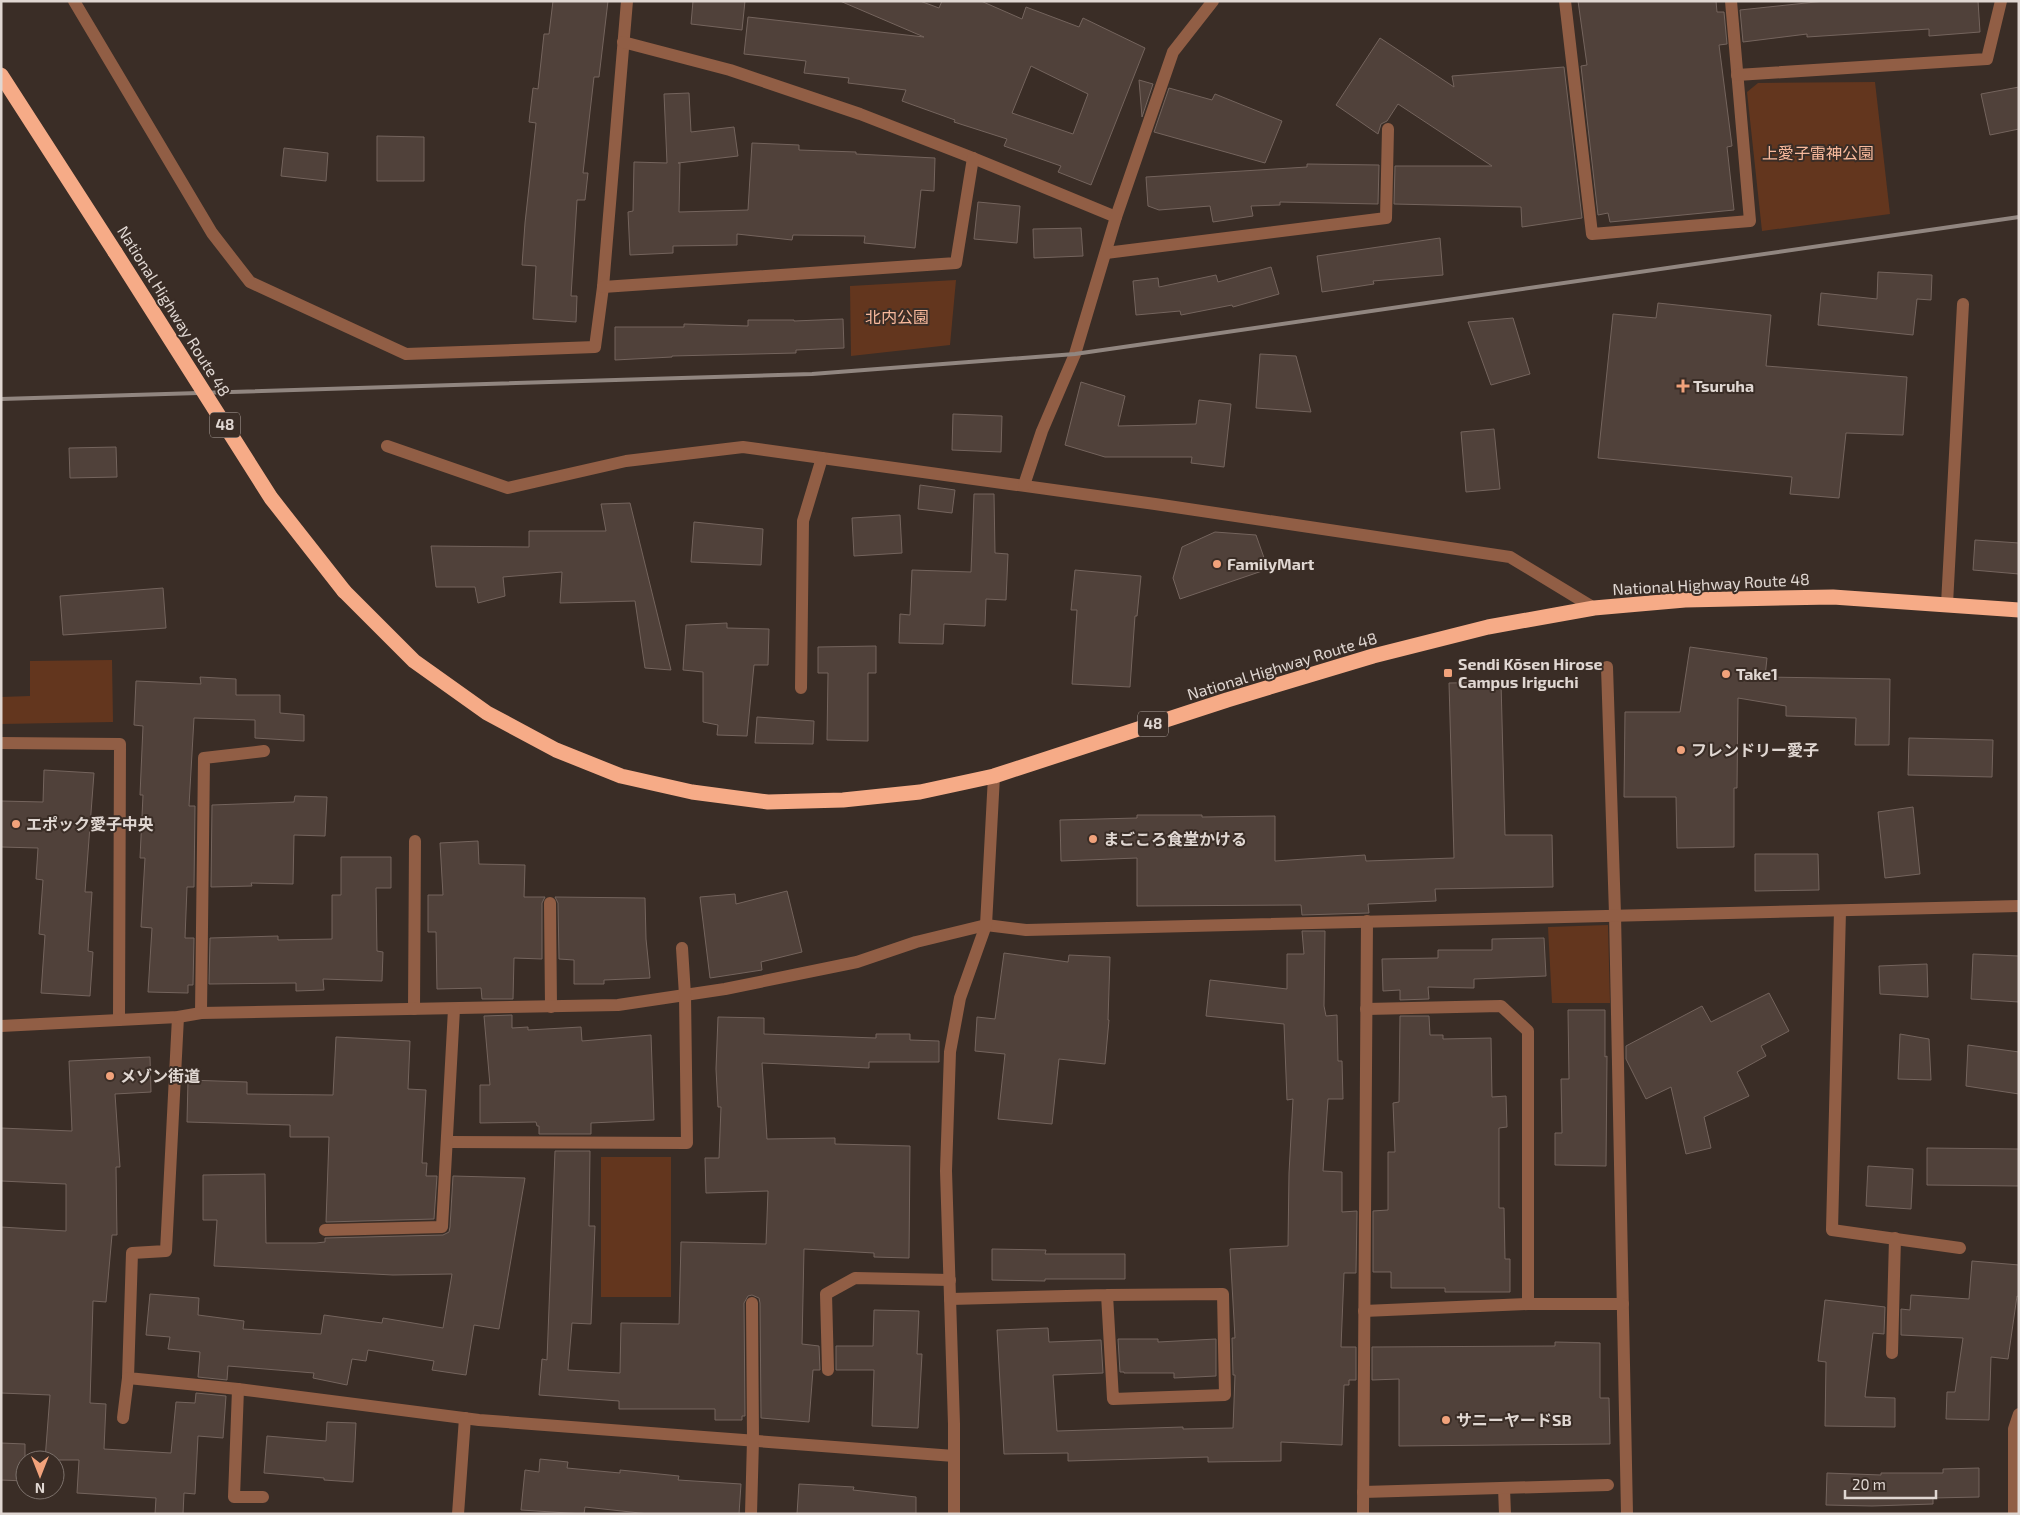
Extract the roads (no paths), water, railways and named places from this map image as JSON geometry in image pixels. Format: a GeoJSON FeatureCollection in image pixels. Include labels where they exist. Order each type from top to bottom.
{"type":"FeatureCollection","features":[{"type":"Feature","properties":{"kind":"highway","name":"National Highway Route 48"},"geometry":{"type":"LineString","coordinates":[[1,75],[271,498],[344,592],[414,661],[487,713],[556,750],[620,776],[692,792],[768,802],[843,800],[920,792],[994,776],[1227,700],[1373,656],[1488,627],[1594,608],[1685,600],[1833,596],[2019,610]]}},
{"type":"Feature","properties":{"kind":"street"},"geometry":{"type":"LineString","coordinates":[[74,1],[212,234],[250,282],[406,354],[595,346],[603,287],[626,1]]}},
{"type":"Feature","properties":{"kind":"street"},"geometry":{"type":"LineString","coordinates":[[1024,486],[1042,431],[1076,354],[1116,217],[1173,52],[1213,1]]}},
{"type":"Feature","properties":{"kind":"street"},"geometry":{"type":"LineString","coordinates":[[1565,1],[1592,234],[1750,221],[1731,1]]}},
{"type":"Feature","properties":{"kind":"street"},"geometry":{"type":"LineString","coordinates":[[1737,75],[1986,59],[2001,1]]}},
{"type":"Feature","properties":{"kind":"street"},"geometry":{"type":"LineString","coordinates":[[623,42],[730,70],[860,114],[1116,217]]}},
{"type":"Feature","properties":{"kind":"street"},"geometry":{"type":"LineString","coordinates":[[1106,253],[1386,218],[1388,129]]}},
{"type":"Feature","properties":{"kind":"street"},"geometry":{"type":"LineString","coordinates":[[603,287],[956,263],[973,158]]}},
{"type":"Feature","properties":{"kind":"street"},"geometry":{"type":"LineString","coordinates":[[1947,604],[1962,304]]}},
{"type":"Feature","properties":{"kind":"street"},"geometry":{"type":"LineString","coordinates":[[388,446],[508,488],[626,461],[743,447],[1024,486],[1510,558],[1594,608]]}},
{"type":"Feature","properties":{"kind":"street"},"geometry":{"type":"LineString","coordinates":[[801,688],[803,521],[822,458]]}},
{"type":"Feature","properties":{"kind":"street"},"geometry":{"type":"LineString","coordinates":[[1607,667],[1615,914],[1627,1514]]}},
{"type":"Feature","properties":{"kind":"street"},"geometry":{"type":"LineString","coordinates":[[1,742],[120,744],[119,1020]]}},
{"type":"Feature","properties":{"kind":"street"},"geometry":{"type":"LineString","coordinates":[[201,1013],[204,758],[264,751]]}},
{"type":"Feature","properties":{"kind":"street"},"geometry":{"type":"LineString","coordinates":[[954,1514],[946,1171],[950,1052],[960,998],[986,925],[994,776]]}},
{"type":"Feature","properties":{"kind":"street"},"geometry":{"type":"LineString","coordinates":[[414,1009],[415,842]]}},
{"type":"Feature","properties":{"kind":"street"},"geometry":{"type":"LineString","coordinates":[[550,903],[551,1007]]}},
{"type":"Feature","properties":{"kind":"street"},"geometry":{"type":"LineString","coordinates":[[1,1026],[178,1017],[201,1013],[618,1005],[725,989],[857,962],[916,942],[986,925],[1026,930],[1615,914],[1674,915],[2019,906]]}},
{"type":"Feature","properties":{"kind":"street"},"geometry":{"type":"LineString","coordinates":[[1840,911],[1832,1230],[1960,1248]]}},
{"type":"Feature","properties":{"kind":"street"},"geometry":{"type":"LineString","coordinates":[[1363,1514],[1366,921]]}},
{"type":"Feature","properties":{"kind":"street"},"geometry":{"type":"LineString","coordinates":[[448,1142],[686,1143],[685,995],[682,948]]}},
{"type":"Feature","properties":{"kind":"street"},"geometry":{"type":"LineString","coordinates":[[1366,1009],[1501,1006],[1528,1031],[1528,1304]]}},
{"type":"Feature","properties":{"kind":"street"},"geometry":{"type":"LineString","coordinates":[[325,1230],[442,1227],[454,1009]]}},
{"type":"Feature","properties":{"kind":"street"},"geometry":{"type":"LineString","coordinates":[[123,1418],[128,1378],[132,1253],[166,1251],[178,1017]]}},
{"type":"Feature","properties":{"kind":"street"},"geometry":{"type":"LineString","coordinates":[[1892,1353],[1895,1238]]}},
{"type":"Feature","properties":{"kind":"street"},"geometry":{"type":"LineString","coordinates":[[828,1370],[826,1294],[855,1278],[950,1280]]}},
{"type":"Feature","properties":{"kind":"street"},"geometry":{"type":"LineString","coordinates":[[950,1299],[1108,1295],[1223,1294],[1225,1395],[1113,1399],[1108,1295]]}},
{"type":"Feature","properties":{"kind":"street"},"geometry":{"type":"LineString","coordinates":[[751,1514],[753,1440],[752,1303]]}},
{"type":"Feature","properties":{"kind":"street"},"geometry":{"type":"LineString","coordinates":[[1364,1310],[1528,1304],[1623,1304]]}},
{"type":"Feature","properties":{"kind":"street"},"geometry":{"type":"LineString","coordinates":[[128,1378],[238,1389],[465,1418],[954,1456]]}},
{"type":"Feature","properties":{"kind":"street"},"geometry":{"type":"LineString","coordinates":[[238,1389],[234,1497],[263,1497]]}},
{"type":"Feature","properties":{"kind":"street"},"geometry":{"type":"LineString","coordinates":[[2014,1514],[2014,1429],[2019,1414]]}},
{"type":"Feature","properties":{"kind":"street"},"geometry":{"type":"LineString","coordinates":[[458,1514],[465,1418]]}},
{"type":"Feature","properties":{"kind":"street"},"geometry":{"type":"LineString","coordinates":[[1363,1492],[1608,1485]]}},
{"type":"Feature","properties":{"kind":"street"},"geometry":{"type":"LineString","coordinates":[[1504,1488],[1505,1514]]}},
{"type":"Feature","properties":{"kind":"railway"},"geometry":{"type":"LineString","coordinates":[[1,399],[812,374],[1075,354],[2019,217]]}},
{"type":"Feature","properties":{"kind":"place","name":"Tsuruha"},"geometry":{"type":"Point","coordinates":[1683,386]}},
{"type":"Feature","properties":{"kind":"place","name":"FamilyMart"},"geometry":{"type":"Point","coordinates":[1217,564]}},
{"type":"Feature","properties":{"kind":"place","name":"Sendi Kōsen Hirose Campus Iriguchi"},"geometry":{"type":"Point","coordinates":[1448,673]}},
{"type":"Feature","properties":{"kind":"place","name":"Take1"},"geometry":{"type":"Point","coordinates":[1726,674]}},
{"type":"Feature","properties":{"kind":"place","name":"フレンドリー愛子"},"geometry":{"type":"Point","coordinates":[1681,750]}},
{"type":"Feature","properties":{"kind":"place","name":"エポック愛子中央"},"geometry":{"type":"Point","coordinates":[16,824]}},
{"type":"Feature","properties":{"kind":"place","name":"まごころ食堂かける"},"geometry":{"type":"Point","coordinates":[1093,839]}},
{"type":"Feature","properties":{"kind":"place","name":"メゾン街道"},"geometry":{"type":"Point","coordinates":[110,1076]}},
{"type":"Feature","properties":{"kind":"place","name":"サニーヤードSB"},"geometry":{"type":"Point","coordinates":[1446,1420]}},
{"type":"Feature","properties":{"kind":"park label","name":"上愛子雷神公園"},"geometry":{"type":"Point","coordinates":[1818,153]}},
{"type":"Feature","properties":{"kind":"park label","name":"北内公園"},"geometry":{"type":"Point","coordinates":[897,317]}}]}
